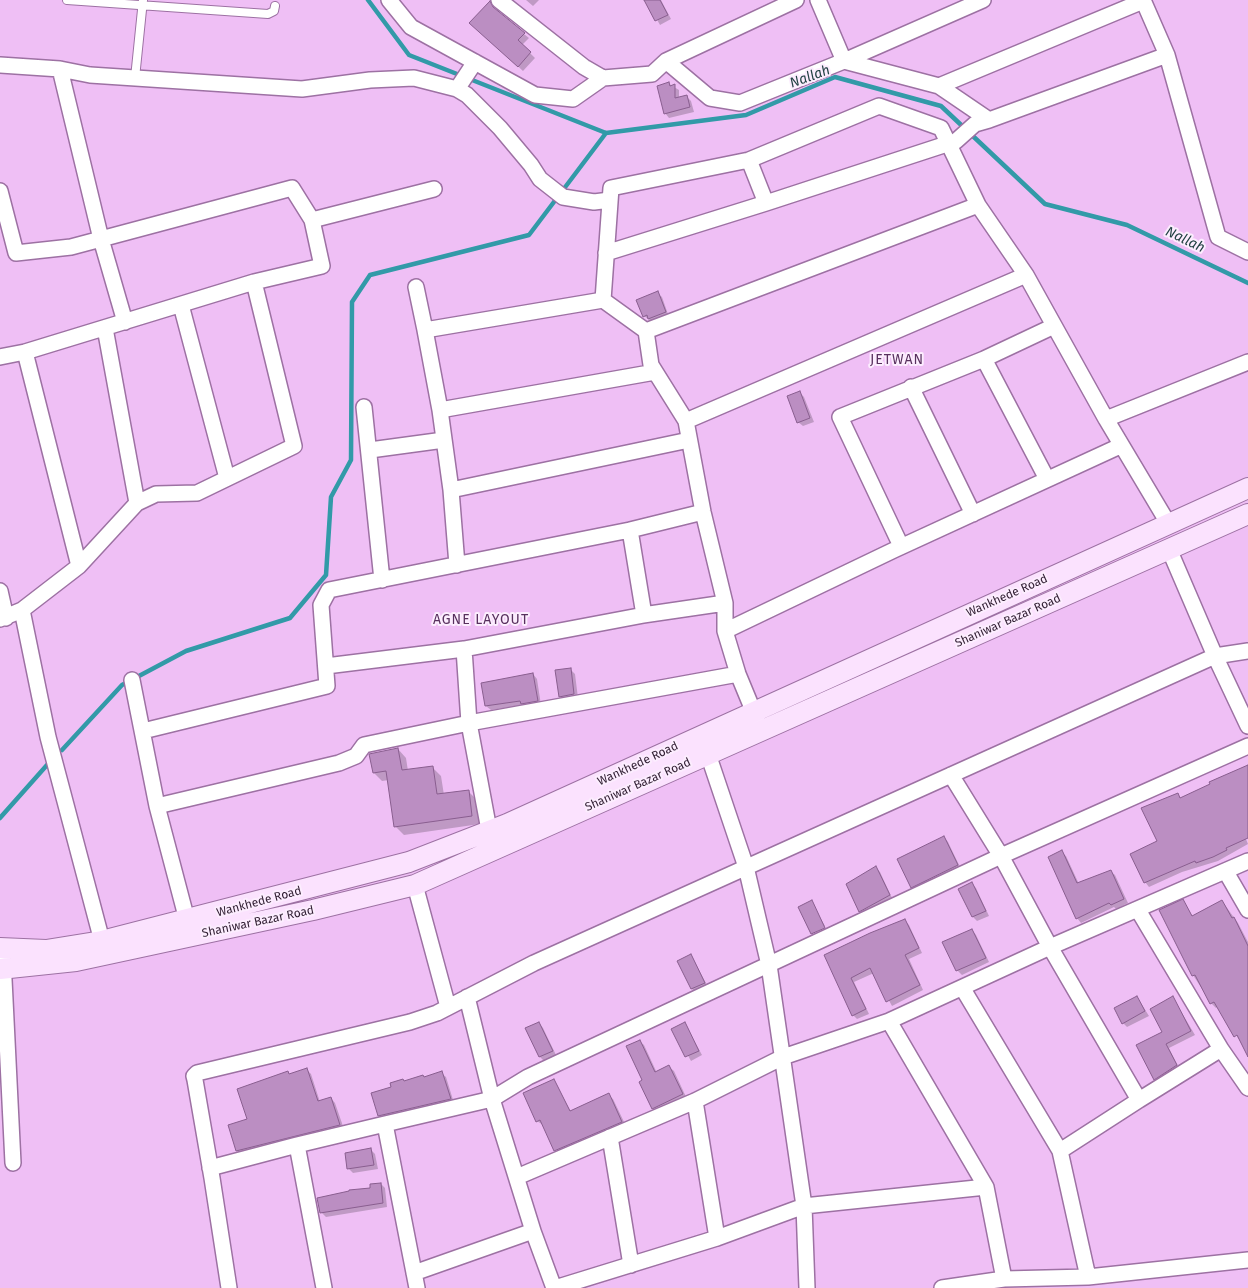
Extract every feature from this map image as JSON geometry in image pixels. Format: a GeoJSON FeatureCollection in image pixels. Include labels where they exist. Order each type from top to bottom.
{"type":"FeatureCollection","features":[{"type":"Feature","properties":{"kind":"main road","name":"Wankhede Road"},"geometry":{"type":"LineString","coordinates":[[1,948],[46,950],[102,941],[409,862],[489,830],[1248,488]]}},
{"type":"Feature","properties":{"kind":"main road","name":"Shaniwar Bazar Road"},"geometry":{"type":"LineString","coordinates":[[2,969],[76,961],[313,910],[415,884],[1248,514]]}},
{"type":"Feature","properties":{"kind":"street"},"geometry":{"type":"LineString","coordinates":[[389,0],[411,27],[534,95],[573,99],[603,78],[652,74],[666,61],[796,0]]}},
{"type":"Feature","properties":{"kind":"street"},"geometry":{"type":"LineString","coordinates":[[499,0],[584,67],[603,78]]}},
{"type":"Feature","properties":{"kind":"street"},"geometry":{"type":"LineString","coordinates":[[818,0],[844,61]]}},
{"type":"Feature","properties":{"kind":"street"},"geometry":{"type":"LineString","coordinates":[[666,61],[710,98],[740,103],[844,61],[983,0]]}},
{"type":"Feature","properties":{"kind":"street"},"geometry":{"type":"LineString","coordinates":[[939,86],[1143,0],[1167,55],[1218,237],[1248,252]]}},
{"type":"Feature","properties":{"kind":"street"},"geometry":{"type":"LineString","coordinates":[[606,253],[952,142],[982,122],[1167,55]]}},
{"type":"Feature","properties":{"kind":"street"},"geometry":{"type":"LineString","coordinates":[[844,61],[939,86],[982,122]]}},
{"type":"Feature","properties":{"kind":"street"},"geometry":{"type":"LineString","coordinates":[[457,89],[475,62]]}},
{"type":"Feature","properties":{"kind":"street"},"geometry":{"type":"LineString","coordinates":[[0,65],[60,69],[90,75],[302,89],[370,80],[414,78],[457,89],[467,95],[500,128],[531,165],[540,179],[563,197],[594,202],[610,200]]}},
{"type":"Feature","properties":{"kind":"street"},"geometry":{"type":"LineString","coordinates":[[60,69],[101,239],[125,322]]}},
{"type":"Feature","properties":{"kind":"street"},"geometry":{"type":"LineString","coordinates":[[603,300],[611,188],[749,160],[879,106],[941,128],[952,142],[978,205],[1026,275],[1120,446],[1168,523]]}},
{"type":"Feature","properties":{"kind":"street"},"geometry":{"type":"LineString","coordinates":[[749,160],[766,203]]}},
{"type":"Feature","properties":{"kind":"street"},"geometry":{"type":"LineString","coordinates":[[0,191],[16,253],[71,247],[292,188],[312,220],[322,266],[254,282],[26,352],[0,358]]}},
{"type":"Feature","properties":{"kind":"street"},"geometry":{"type":"LineString","coordinates":[[312,220],[434,189]]}},
{"type":"Feature","properties":{"kind":"street"},"geometry":{"type":"LineString","coordinates":[[646,331],[978,205]]}},
{"type":"Feature","properties":{"kind":"street"},"geometry":{"type":"LineString","coordinates":[[686,421],[1026,275]]}},
{"type":"Feature","properties":{"kind":"street"},"geometry":{"type":"LineString","coordinates":[[0,591],[3,619],[22,610],[79,566],[137,503],[156,494],[197,493],[291,449],[294,443],[254,282]]}},
{"type":"Feature","properties":{"kind":"street"},"geometry":{"type":"LineString","coordinates":[[416,287],[440,410],[451,490],[457,565]]}},
{"type":"Feature","properties":{"kind":"street"},"geometry":{"type":"LineString","coordinates":[[425,330],[603,300],[646,331],[651,365],[686,421],[703,512],[725,603],[725,631],[738,674],[761,730]]}},
{"type":"Feature","properties":{"kind":"street"},"geometry":{"type":"LineString","coordinates":[[181,305],[227,478]]}},
{"type":"Feature","properties":{"kind":"street"},"geometry":{"type":"LineString","coordinates":[[901,546],[840,416],[984,359],[1054,326]]}},
{"type":"Feature","properties":{"kind":"street"},"geometry":{"type":"LineString","coordinates":[[105,328],[137,503]]}},
{"type":"Feature","properties":{"kind":"street"},"geometry":{"type":"LineString","coordinates":[[26,352],[79,566]]}},
{"type":"Feature","properties":{"kind":"street"},"geometry":{"type":"LineString","coordinates":[[984,359],[1046,480]]}},
{"type":"Feature","properties":{"kind":"street"},"geometry":{"type":"LineString","coordinates":[[1106,419],[1248,362]]}},
{"type":"Feature","properties":{"kind":"street"},"geometry":{"type":"LineString","coordinates":[[440,410],[655,372]]}},
{"type":"Feature","properties":{"kind":"street"},"geometry":{"type":"LineString","coordinates":[[911,387],[973,514]]}},
{"type":"Feature","properties":{"kind":"street"},"geometry":{"type":"LineString","coordinates":[[364,407],[370,450],[382,580]]}},
{"type":"Feature","properties":{"kind":"street"},"geometry":{"type":"LineString","coordinates":[[370,450],[444,440]]}},
{"type":"Feature","properties":{"kind":"street"},"geometry":{"type":"LineString","coordinates":[[451,490],[690,440]]}},
{"type":"Feature","properties":{"kind":"street"},"geometry":{"type":"LineString","coordinates":[[725,631],[901,546],[1120,446]]}},
{"type":"Feature","properties":{"kind":"street"},"geometry":{"type":"LineString","coordinates":[[143,731],[328,686],[321,605],[323,598],[329,590],[630,530],[703,512]]}},
{"type":"Feature","properties":{"kind":"street"},"geometry":{"type":"LineString","coordinates":[[630,530],[643,615]]}},
{"type":"Feature","properties":{"kind":"street"},"geometry":{"type":"LineString","coordinates":[[1169,549],[1215,656],[1248,726]]}},
{"type":"Feature","properties":{"kind":"street"},"geometry":{"type":"LineString","coordinates":[[326,666],[464,649],[643,615],[725,603]]}},
{"type":"Feature","properties":{"kind":"street"},"geometry":{"type":"LineString","coordinates":[[22,610],[48,737],[102,941]]}},
{"type":"Feature","properties":{"kind":"street"},"geometry":{"type":"LineString","coordinates":[[464,649],[469,723],[489,830]]}},
{"type":"Feature","properties":{"kind":"street"},"geometry":{"type":"LineString","coordinates":[[228,1288],[195,1080],[197,1073],[410,1022],[448,1007],[534,963],[1215,656],[1248,651]]}},
{"type":"Feature","properties":{"kind":"street"},"geometry":{"type":"LineString","coordinates":[[157,806],[339,762],[356,756],[364,745],[469,723],[738,674]]}},
{"type":"Feature","properties":{"kind":"street"},"geometry":{"type":"LineString","coordinates":[[132,680],[157,806],[188,920]]}},
{"type":"Feature","properties":{"kind":"street"},"geometry":{"type":"LineString","coordinates":[[210,1168],[297,1145],[492,1099],[528,1077],[1000,856],[1248,746]]}},
{"type":"Feature","properties":{"kind":"street"},"geometry":{"type":"LineString","coordinates":[[708,754],[746,867],[769,965],[804,1206],[808,1288]]}},
{"type":"Feature","properties":{"kind":"street"},"geometry":{"type":"LineString","coordinates":[[951,775],[1000,856],[1050,947],[1139,1100]]}},
{"type":"Feature","properties":{"kind":"street"},"geometry":{"type":"LineString","coordinates":[[518,1176],[695,1101],[783,1056],[889,1021],[963,989],[1050,947],[1248,861]]}},
{"type":"Feature","properties":{"kind":"street"},"geometry":{"type":"LineString","coordinates":[[1226,872],[1248,910]]}},
{"type":"Feature","properties":{"kind":"street"},"geometry":{"type":"LineString","coordinates":[[415,884],[448,1007]]}},
{"type":"Feature","properties":{"kind":"street"},"geometry":{"type":"LineString","coordinates":[[1138,910],[1221,1049],[1248,1088]]}},
{"type":"Feature","properties":{"kind":"street"},"geometry":{"type":"LineString","coordinates":[[1,948],[13,1163]]}},
{"type":"Feature","properties":{"kind":"street"},"geometry":{"type":"LineString","coordinates":[[963,989],[1060,1151],[1088,1277]]}},
{"type":"Feature","properties":{"kind":"street"},"geometry":{"type":"LineString","coordinates":[[467,997],[492,1099],[518,1176],[533,1231],[555,1288],[717,1238],[804,1206],[986,1187]]}},
{"type":"Feature","properties":{"kind":"street"},"geometry":{"type":"LineString","coordinates":[[889,1021],[986,1187],[1004,1278]]}},
{"type":"Feature","properties":{"kind":"street"},"geometry":{"type":"LineString","coordinates":[[1060,1151],[1221,1049]]}},
{"type":"Feature","properties":{"kind":"street"},"geometry":{"type":"LineString","coordinates":[[695,1101],[717,1238]]}},
{"type":"Feature","properties":{"kind":"street"},"geometry":{"type":"LineString","coordinates":[[385,1124],[417,1288]]}},
{"type":"Feature","properties":{"kind":"street"},"geometry":{"type":"LineString","coordinates":[[610,1137],[631,1264]]}},
{"type":"Feature","properties":{"kind":"street"},"geometry":{"type":"LineString","coordinates":[[297,1145],[324,1288]]}},
{"type":"Feature","properties":{"kind":"street"},"geometry":{"type":"LineString","coordinates":[[414,1273],[533,1231]]}},
{"type":"Feature","properties":{"kind":"street"},"geometry":{"type":"LineString","coordinates":[[942,1288],[1004,1278],[1088,1277],[1248,1260]]}},
{"type":"Feature","properties":{"kind":"lane"},"geometry":{"type":"LineString","coordinates":[[67,0],[142,3],[268,14],[274,11],[275,6]]}},
{"type":"Feature","properties":{"kind":"lane"},"geometry":{"type":"LineString","coordinates":[[135,78],[142,3]]}},
{"type":"Feature","properties":{"kind":"building"},"geometry":{"type":"Polygon","coordinates":[[[644,0],[660,0],[668,15],[655,21],[644,0]]]}},
{"type":"Feature","properties":{"kind":"building"},"geometry":{"type":"Polygon","coordinates":[[[490,1],[493,7],[525,33],[518,40],[531,52],[518,67],[469,23],[490,1]]]}},
{"type":"Feature","properties":{"kind":"building"},"geometry":{"type":"Polygon","coordinates":[[[669,82],[670,86],[675,84],[675,98],[687,95],[690,107],[664,114],[657,86],[669,82]]]}},
{"type":"Feature","properties":{"kind":"building"},"geometry":{"type":"Polygon","coordinates":[[[658,291],[666,312],[648,319],[647,315],[643,317],[636,300],[658,291]]]}},
{"type":"Feature","properties":{"kind":"building"},"geometry":{"type":"Polygon","coordinates":[[[800,391],[810,418],[797,423],[787,396],[800,391]]]}},
{"type":"Feature","properties":{"kind":"building"},"geometry":{"type":"Polygon","coordinates":[[[571,668],[574,694],[559,697],[555,670],[571,668]]]}},
{"type":"Feature","properties":{"kind":"building"},"geometry":{"type":"Polygon","coordinates":[[[533,673],[538,701],[521,704],[520,701],[485,706],[481,683],[533,673]]]}},
{"type":"Feature","properties":{"kind":"building"},"geometry":{"type":"Polygon","coordinates":[[[398,748],[402,770],[433,766],[437,794],[469,790],[472,816],[394,827],[386,771],[373,773],[369,754],[398,748]]]}},
{"type":"Feature","properties":{"kind":"building"},"geometry":{"type":"Polygon","coordinates":[[[1248,765],[1248,838],[1226,848],[1227,850],[1213,857],[1196,863],[1195,861],[1144,883],[1130,854],[1157,841],[1141,808],[1178,793],[1180,798],[1210,784],[1209,782],[1248,765]]]}},
{"type":"Feature","properties":{"kind":"building"},"geometry":{"type":"Polygon","coordinates":[[[944,836],[958,865],[911,888],[897,859],[944,836]]]}},
{"type":"Feature","properties":{"kind":"building"},"geometry":{"type":"Polygon","coordinates":[[[1062,850],[1077,883],[1111,870],[1124,899],[1111,905],[1109,903],[1076,919],[1048,857],[1062,850]]]}},
{"type":"Feature","properties":{"kind":"building"},"geometry":{"type":"Polygon","coordinates":[[[876,866],[890,895],[859,912],[846,884],[876,866]]]}},
{"type":"Feature","properties":{"kind":"building"},"geometry":{"type":"Polygon","coordinates":[[[972,882],[986,911],[972,917],[958,889],[972,882]]]}},
{"type":"Feature","properties":{"kind":"building"},"geometry":{"type":"Polygon","coordinates":[[[1183,899],[1192,916],[1222,900],[1232,918],[1234,917],[1248,946],[1248,1057],[1237,1035],[1234,1037],[1214,1002],[1210,1004],[1195,975],[1192,976],[1159,910],[1183,899]]]}},
{"type":"Feature","properties":{"kind":"building"},"geometry":{"type":"Polygon","coordinates":[[[812,900],[825,928],[811,934],[798,907],[812,900]]]}},
{"type":"Feature","properties":{"kind":"building"},"geometry":{"type":"Polygon","coordinates":[[[905,919],[919,948],[905,955],[920,985],[886,1002],[870,968],[851,978],[866,1009],[852,1016],[824,955],[905,919]]]}},
{"type":"Feature","properties":{"kind":"building"},"geometry":{"type":"Polygon","coordinates":[[[972,929],[986,958],[956,971],[942,942],[972,929]]]}},
{"type":"Feature","properties":{"kind":"building"},"geometry":{"type":"Polygon","coordinates":[[[691,954],[705,983],[691,989],[677,961],[691,954]]]}},
{"type":"Feature","properties":{"kind":"building"},"geometry":{"type":"Polygon","coordinates":[[[1137,996],[1145,1011],[1122,1024],[1114,1008],[1137,996]]]}},
{"type":"Feature","properties":{"kind":"building"},"geometry":{"type":"Polygon","coordinates":[[[1173,996],[1191,1031],[1166,1044],[1177,1065],[1154,1080],[1136,1045],[1162,1032],[1150,1009],[1173,996]]]}},
{"type":"Feature","properties":{"kind":"building"},"geometry":{"type":"Polygon","coordinates":[[[539,1022],[553,1051],[539,1057],[525,1028],[539,1022]]]}},
{"type":"Feature","properties":{"kind":"building"},"geometry":{"type":"Polygon","coordinates":[[[685,1022],[699,1051],[685,1057],[671,1029],[685,1022]]]}},
{"type":"Feature","properties":{"kind":"building"},"geometry":{"type":"Polygon","coordinates":[[[640,1040],[655,1072],[669,1065],[683,1094],[652,1109],[639,1082],[642,1080],[626,1046],[640,1040]]]}},
{"type":"Feature","properties":{"kind":"building"},"geometry":{"type":"Polygon","coordinates":[[[307,1068],[318,1101],[331,1097],[340,1125],[236,1151],[228,1125],[247,1119],[237,1089],[288,1071],[289,1074],[307,1068]]]}},
{"type":"Feature","properties":{"kind":"building"},"geometry":{"type":"Polygon","coordinates":[[[442,1071],[451,1099],[378,1116],[371,1093],[391,1087],[390,1083],[423,1075],[424,1077],[442,1071]]]}},
{"type":"Feature","properties":{"kind":"building"},"geometry":{"type":"Polygon","coordinates":[[[554,1079],[570,1111],[609,1093],[622,1122],[554,1151],[540,1120],[536,1122],[523,1093],[554,1079]]]}},
{"type":"Feature","properties":{"kind":"building"},"geometry":{"type":"Polygon","coordinates":[[[371,1148],[374,1165],[347,1169],[345,1153],[371,1148]]]}},
{"type":"Feature","properties":{"kind":"building"},"geometry":{"type":"Polygon","coordinates":[[[381,1183],[383,1203],[320,1213],[317,1198],[349,1190],[370,1188],[370,1184],[381,1183]]]}},
{"type":"Feature","properties":{"kind":"waterway","name":"Nallah"},"geometry":{"type":"LineString","coordinates":[[368,0],[409,55],[606,133],[746,115],[835,77],[941,106],[1045,204],[1127,225],[1248,283]]}},
{"type":"Feature","properties":{"kind":"waterway"},"geometry":{"type":"LineString","coordinates":[[62,750],[122,685],[186,651],[290,618],[326,575],[331,497],[351,460],[352,302],[370,275],[529,235],[606,133]]}},
{"type":"Feature","properties":{"kind":"waterway"},"geometry":{"type":"LineString","coordinates":[[0,818],[47,765]]}},
{"type":"Feature","properties":{"kind":"district","name":"JETWAN"},"geometry":{"type":"Point","coordinates":[897,360]}},
{"type":"Feature","properties":{"kind":"district","name":"AGNE LAYOUT"},"geometry":{"type":"Point","coordinates":[481,620]}}]}
